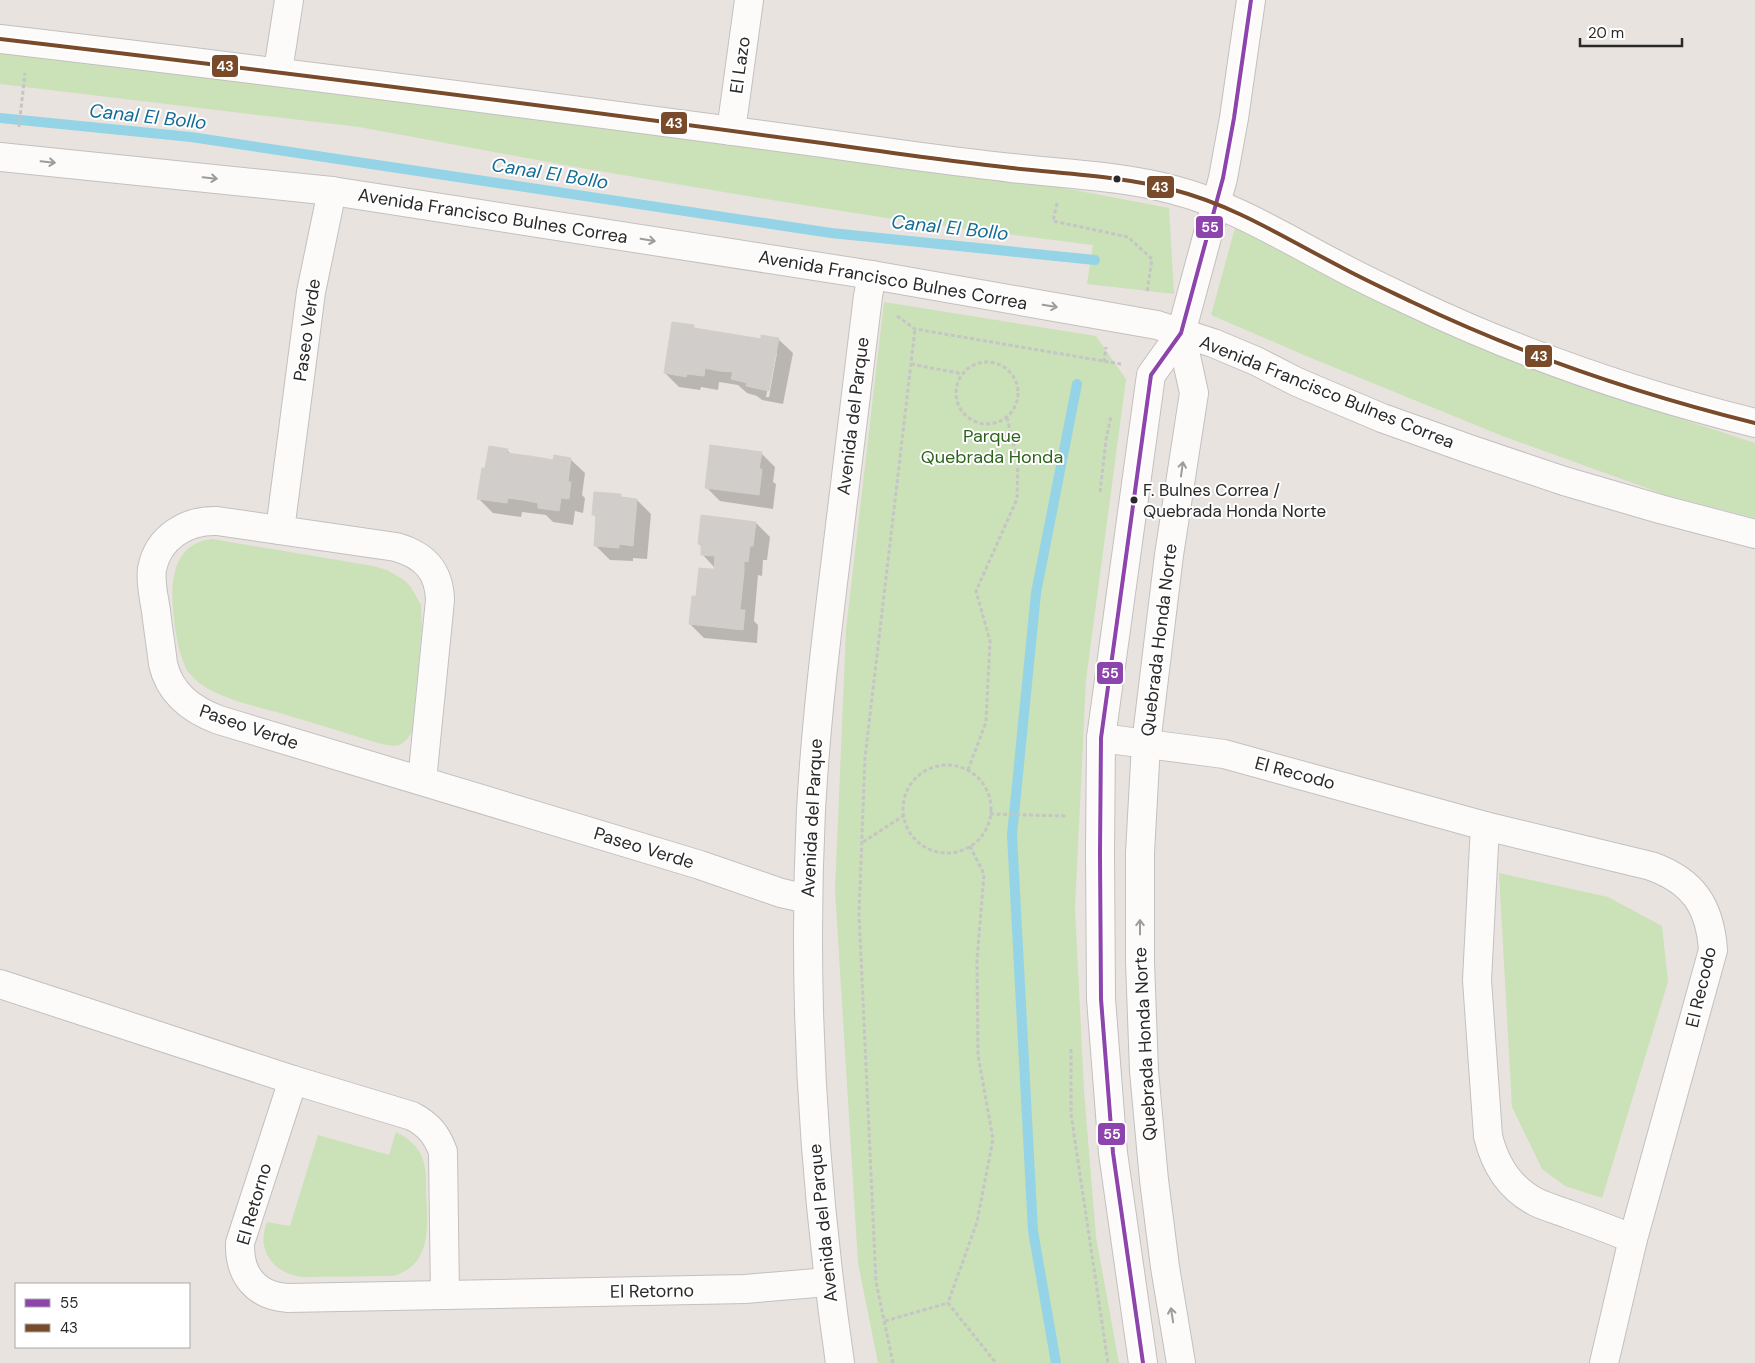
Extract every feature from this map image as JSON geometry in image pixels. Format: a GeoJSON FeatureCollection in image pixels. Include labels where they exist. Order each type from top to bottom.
{"type":"FeatureCollection","features":[{"type":"Feature","properties":{"kind":"street"},"geometry":{"type":"LineString","coordinates":[[278,71],[289,0]]}},
{"type":"Feature","properties":{"kind":"street","name":"El Lazo"},"geometry":{"type":"LineString","coordinates":[[731,131],[749,0]]}},
{"type":"Feature","properties":{"kind":"street"},"geometry":{"type":"LineString","coordinates":[[1143,1363],[1113,1153],[1101,999],[1101,738],[1151,375],[1181,333],[1223,178],[1252,0]]}},
{"type":"Feature","properties":{"kind":"street"},"geometry":{"type":"LineString","coordinates":[[0,39],[278,71],[989,166],[1140,182],[1179,191],[1216,203],[1268,227],[1341,267],[1408,300],[1494,338],[1572,368],[1646,393],[1755,423]]}},
{"type":"Feature","properties":{"kind":"street","name":"Avenida Francisco Bulnes Correa"},"geometry":{"type":"LineString","coordinates":[[0,157],[332,191],[870,286],[1109,316],[1157,326],[1213,343],[1256,361],[1297,382],[1382,418],[1469,450],[1564,482],[1755,534]]}},
{"type":"Feature","properties":{"kind":"street","name":"Paseo Verde"},"geometry":{"type":"LineString","coordinates":[[280,530],[310,292],[332,191]]}},
{"type":"Feature","properties":{"kind":"street","name":"Avenida del Parque"},"geometry":{"type":"LineString","coordinates":[[840,1363],[828,1282],[817,1173],[810,1064],[808,899],[811,808],[817,719],[870,286]]}},
{"type":"Feature","properties":{"kind":"street","name":"Quebrada Honda Norte"},"geometry":{"type":"LineString","coordinates":[[1181,333],[1194,393],[1170,555],[1146,744],[1140,853],[1140,962],[1144,1071],[1154,1180],[1165,1266],[1181,1363]]}},
{"type":"Feature","properties":{"kind":"street","name":"Paseo Verde"},"geometry":{"type":"LineString","coordinates":[[422,781],[440,600],[440,591],[435,574],[423,560],[408,551],[396,547],[217,520],[204,520],[176,531],[162,546],[154,562],[152,579],[163,664],[168,680],[182,699],[198,711],[209,716],[700,866],[780,893],[808,899]]}},
{"type":"Feature","properties":{"kind":"street","name":"El Recodo"},"geometry":{"type":"LineString","coordinates":[[1101,738],[1224,754],[1485,826],[1651,866],[1666,871],[1680,880],[1694,894],[1705,911],[1712,930],[1713,950],[1633,1239],[1604,1363]]}},
{"type":"Feature","properties":{"kind":"street"},"geometry":{"type":"LineString","coordinates":[[1485,826],[1477,980],[1488,1136],[1492,1152],[1508,1180],[1522,1193],[1537,1202],[1633,1239]]}},
{"type":"Feature","properties":{"kind":"street"},"geometry":{"type":"LineString","coordinates":[[0,984],[293,1080],[412,1116],[428,1126],[433,1131],[440,1145],[444,1162],[445,1295]]}},
{"type":"Feature","properties":{"kind":"street","name":"El Retorno"},"geometry":{"type":"LineString","coordinates":[[293,1080],[240,1243],[241,1262],[249,1278],[266,1293],[280,1297],[445,1295],[745,1289],[828,1282]]}},
{"type":"Feature","properties":{"kind":"path"},"geometry":{"type":"LineString","coordinates":[[18,131],[25,78]]}},
{"type":"Feature","properties":{"kind":"path"},"geometry":{"type":"LineString","coordinates":[[1063,174],[1053,221],[1128,237],[1152,259],[1146,300]]}},
{"type":"Feature","properties":{"kind":"path"},"geometry":{"type":"LineString","coordinates":[[870,286],[915,329],[1122,365],[1151,375]]}},
{"type":"Feature","properties":{"kind":"path"},"geometry":{"type":"LineString","coordinates":[[1104,362],[1109,316]]}},
{"type":"Feature","properties":{"kind":"path"},"geometry":{"type":"LineString","coordinates":[[894,1363],[876,1282],[860,914],[865,758],[915,329]]}},
{"type":"Feature","properties":{"kind":"path"},"geometry":{"type":"LineString","coordinates":[[983,362],[999,364],[1015,378],[1018,400],[1014,410],[1007,418],[998,423],[978,424],[969,420],[962,413],[957,404],[956,384],[968,367],[983,362]]}},
{"type":"Feature","properties":{"kind":"path"},"geometry":{"type":"LineString","coordinates":[[911,364],[961,375]]}},
{"type":"Feature","properties":{"kind":"path"},"geometry":{"type":"LineString","coordinates":[[968,770],[986,722],[990,641],[976,590],[1017,499],[1018,461],[1007,418]]}},
{"type":"Feature","properties":{"kind":"path"},"geometry":{"type":"LineString","coordinates":[[942,765],[953,765],[968,770],[981,781],[988,794],[990,814],[986,829],[970,846],[956,852],[946,853],[930,850],[914,839],[906,826],[903,816],[904,801],[910,784],[921,773],[942,765]]}},
{"type":"Feature","properties":{"kind":"path"},"geometry":{"type":"LineString","coordinates":[[990,814],[1068,816]]}},
{"type":"Feature","properties":{"kind":"path"},"geometry":{"type":"LineString","coordinates":[[862,842],[903,816]]}},
{"type":"Feature","properties":{"kind":"path"},"geometry":{"type":"LineString","coordinates":[[948,1303],[977,1222],[994,1139],[978,1055],[977,960],[984,874],[970,846]]}},
{"type":"Feature","properties":{"kind":"path"},"geometry":{"type":"LineString","coordinates":[[884,1321],[948,1303]]}},
{"type":"Feature","properties":{"kind":"path"},"geometry":{"type":"LineString","coordinates":[[948,1303],[996,1363]]}},
{"type":"Feature","properties":{"kind":"green space"},"geometry":{"type":"Polygon","coordinates":[[[0,45],[1037,183],[1169,208],[1174,294],[1087,284],[1093,245],[919,223],[772,200],[575,167],[359,127],[0,84],[0,45]]]}},
{"type":"Feature","properties":{"kind":"green space"},"geometry":{"type":"Polygon","coordinates":[[[1235,228],[1388,301],[1574,384],[1755,443],[1755,518],[1666,495],[1505,437],[1211,315],[1235,228]]]}},
{"type":"Feature","properties":{"kind":"green space","name":"Parque Quebrada Honda"},"geometry":{"type":"Polygon","coordinates":[[[884,302],[1096,336],[1126,379],[1086,680],[1075,908],[1084,1091],[1096,1237],[1119,1363],[878,1363],[858,1263],[835,890],[846,630],[884,302]]]}},
{"type":"Feature","properties":{"kind":"green space"},"geometry":{"type":"Polygon","coordinates":[[[212,539],[373,566],[387,570],[404,580],[411,587],[421,605],[422,627],[412,731],[405,742],[391,746],[233,700],[208,689],[190,674],[185,667],[178,644],[172,591],[173,582],[177,566],[184,553],[196,544],[212,539]]]}},
{"type":"Feature","properties":{"kind":"green space"},"geometry":{"type":"Polygon","coordinates":[[[1499,873],[1608,897],[1662,926],[1668,982],[1602,1198],[1565,1186],[1542,1169],[1512,1107],[1499,873]]]}},
{"type":"Feature","properties":{"kind":"green space"},"geometry":{"type":"Polygon","coordinates":[[[396,1132],[414,1144],[423,1160],[425,1169],[427,1231],[421,1254],[415,1263],[406,1271],[393,1276],[301,1277],[282,1270],[275,1265],[265,1250],[264,1232],[267,1222],[290,1226],[318,1135],[389,1155],[396,1132]]]}},
{"type":"Feature","properties":{"kind":"building"},"geometry":{"type":"Polygon","coordinates":[[[672,322],[694,325],[694,328],[725,333],[719,371],[705,368],[704,376],[687,374],[686,377],[664,373],[672,322]]]}},
{"type":"Feature","properties":{"kind":"building"},"geometry":{"type":"Polygon","coordinates":[[[725,333],[761,339],[761,335],[779,338],[769,391],[746,386],[747,383],[731,379],[733,372],[719,371],[725,333]]]}},
{"type":"Feature","properties":{"kind":"building"},"geometry":{"type":"Polygon","coordinates":[[[710,445],[762,452],[759,469],[762,469],[759,495],[705,488],[710,445]]]}},
{"type":"Feature","properties":{"kind":"building"},"geometry":{"type":"Polygon","coordinates":[[[489,446],[508,449],[507,453],[530,456],[523,500],[508,498],[507,503],[477,499],[482,468],[485,468],[489,446]]]}},
{"type":"Feature","properties":{"kind":"building"},"geometry":{"type":"Polygon","coordinates":[[[554,455],[571,458],[568,482],[571,482],[569,499],[561,498],[559,511],[538,508],[538,503],[523,500],[530,456],[553,460],[554,455]]]}},
{"type":"Feature","properties":{"kind":"building"},"geometry":{"type":"Polygon","coordinates":[[[594,492],[621,494],[621,497],[637,499],[633,546],[619,544],[619,548],[594,546],[596,515],[592,515],[594,492]]]}},
{"type":"Feature","properties":{"kind":"building"},"geometry":{"type":"Polygon","coordinates":[[[701,515],[756,522],[753,546],[750,546],[748,562],[744,561],[744,572],[714,569],[715,556],[701,555],[701,545],[698,544],[701,515]]]}},
{"type":"Feature","properties":{"kind":"building"},"geometry":{"type":"Polygon","coordinates":[[[699,568],[744,572],[740,610],[745,610],[743,630],[689,624],[692,596],[696,596],[699,568]]]}},
{"type":"Feature","properties":{"kind":"waterway","name":"Canal El Bollo"},"geometry":{"type":"LineString","coordinates":[[0,118],[191,137],[831,233],[1095,260]]}},
{"type":"Feature","properties":{"kind":"waterway"},"geometry":{"type":"LineString","coordinates":[[1056,1363],[1033,1231],[1012,835],[1036,593],[1077,384]]}},
{"type":"Feature","properties":{"kind":"transit line","name":"55"},"geometry":{"type":"LineString","coordinates":[[1143,1363],[1113,1153],[1101,999],[1101,738],[1151,375],[1181,333],[1223,178],[1234,118],[1251,0]]}},
{"type":"Feature","properties":{"kind":"transit line","name":"43"},"geometry":{"type":"LineString","coordinates":[[0,39],[411,89],[940,159],[1093,176],[1154,185],[1196,196],[1238,213],[1348,271],[1495,339],[1624,386],[1755,423]]}},
{"type":"Feature","properties":{"kind":"place","name":"F. Bulnes Correa / Quebrada Honda Norte"},"geometry":{"type":"Point","coordinates":[1134,500]}}]}
